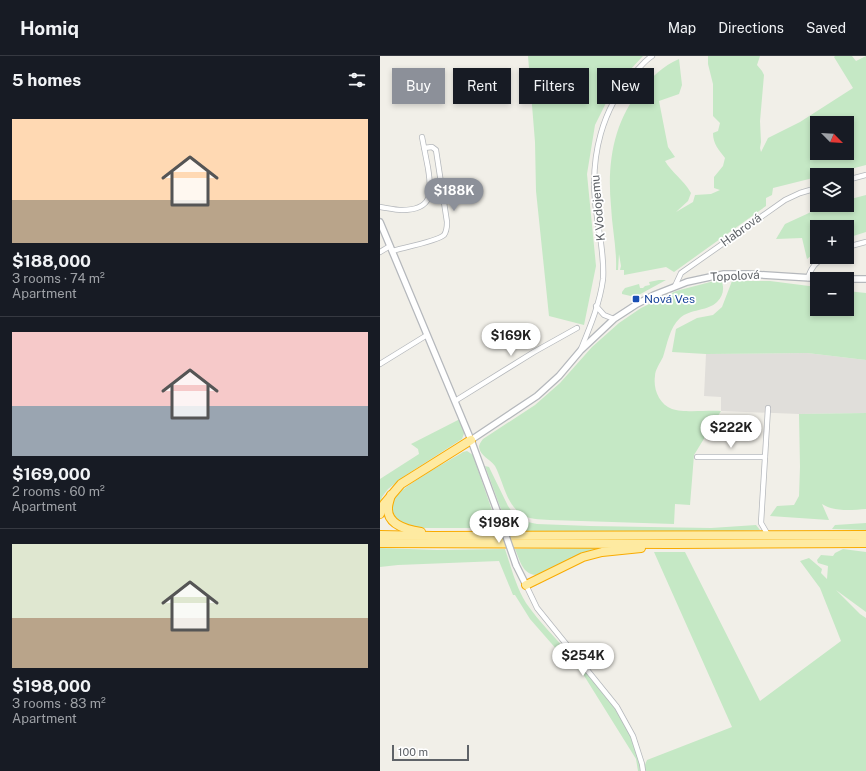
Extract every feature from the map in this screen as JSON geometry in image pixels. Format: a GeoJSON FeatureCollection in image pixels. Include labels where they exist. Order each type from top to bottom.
{"type":"FeatureCollection","features":[{"type":"Feature","properties":{"kind":"highway"},"geometry":{"type":"LineString","coordinates":[[380,514],[384,504],[401,484],[471,440]]}},
{"type":"Feature","properties":{"kind":"highway"},"geometry":{"type":"LineString","coordinates":[[391,495],[388,508],[391,519],[402,527],[421,532],[476,532],[495,536]]}},
{"type":"Feature","properties":{"kind":"highway"},"geometry":{"type":"LineString","coordinates":[[380,535],[866,535]]}},
{"type":"Feature","properties":{"kind":"highway"},"geometry":{"type":"LineString","coordinates":[[380,543],[674,544],[866,542]]}},
{"type":"Feature","properties":{"kind":"highway"},"geometry":{"type":"LineString","coordinates":[[526,585],[583,557],[602,552],[674,544]]}},
{"type":"Feature","properties":{"kind":"street","name":"K Vodojemu"},"geometry":{"type":"LineString","coordinates":[[581,350],[596,306],[602,279],[602,245],[595,200],[594,160],[600,135],[609,111],[622,88],[646,60],[652,56]]}},
{"type":"Feature","properties":{"kind":"street"},"geometry":{"type":"LineString","coordinates":[[380,207],[407,210],[422,206],[430,197],[431,186],[422,137]]}},
{"type":"Feature","properties":{"kind":"street"},"geometry":{"type":"LineString","coordinates":[[380,252],[391,248],[435,240],[443,236],[446,232],[447,222],[436,150],[432,147],[424,148]]}},
{"type":"Feature","properties":{"kind":"street"},"geometry":{"type":"LineString","coordinates":[[854,178],[866,174]]}},
{"type":"Feature","properties":{"kind":"street","name":"Habrová"},"geometry":{"type":"LineString","coordinates":[[675,286],[681,273],[785,200],[810,190]]}},
{"type":"Feature","properties":{"kind":"street"},"geometry":{"type":"LineString","coordinates":[[380,222],[471,440],[516,566],[537,608],[617,707],[634,736],[643,771]]}},
{"type":"Feature","properties":{"kind":"street"},"geometry":{"type":"LineString","coordinates":[[854,246],[866,242]]}},
{"type":"Feature","properties":{"kind":"street"},"geometry":{"type":"LineString","coordinates":[[808,278],[810,270],[814,264]]}},
{"type":"Feature","properties":{"kind":"street","name":"Topolová"},"geometry":{"type":"LineString","coordinates":[[471,440],[537,396],[559,376],[581,350],[614,319],[654,295],[675,286],[696,280],[728,274],[808,278]]}},
{"type":"Feature","properties":{"kind":"street"},"geometry":{"type":"LineString","coordinates":[[854,279],[866,279]]}},
{"type":"Feature","properties":{"kind":"street"},"geometry":{"type":"LineString","coordinates":[[596,306],[604,315],[614,319]]}},
{"type":"Feature","properties":{"kind":"street"},"geometry":{"type":"LineString","coordinates":[[455,401],[534,352],[577,328]]}},
{"type":"Feature","properties":{"kind":"street"},"geometry":{"type":"LineString","coordinates":[[380,364],[427,335]]}},
{"type":"Feature","properties":{"kind":"street"},"geometry":{"type":"LineString","coordinates":[[768,408],[761,523],[768,535]]}},
{"type":"Feature","properties":{"kind":"street"},"geometry":{"type":"LineString","coordinates":[[697,457],[765,457]]}},
{"type":"Feature","properties":{"kind":"shaded area"},"geometry":{"type":"Polygon","coordinates":[[[807,353],[866,360],[866,413],[799,414],[721,411],[721,397],[704,396],[706,354],[807,353]]]}},
{"type":"Feature","properties":{"kind":"green space"},"geometry":{"type":"Polygon","coordinates":[[[528,56],[643,56],[632,68],[597,68],[597,104],[606,104],[595,125],[587,174],[596,266],[584,325],[549,316],[536,191],[535,142],[532,104],[589,104],[589,68],[529,68],[528,56]]]}},
{"type":"Feature","properties":{"kind":"green space"},"geometry":{"type":"Polygon","coordinates":[[[708,56],[760,56],[757,65],[764,75],[760,121],[761,152],[768,138],[800,122],[853,88],[834,57],[835,56],[852,56],[856,61],[866,56],[866,165],[854,168],[810,168],[810,179],[773,188],[772,195],[766,198],[766,206],[674,272],[666,267],[624,275],[624,270],[620,270],[621,266],[619,254],[618,270],[616,270],[610,175],[614,144],[624,115],[631,104],[654,104],[654,76],[668,65],[679,59],[682,85],[679,94],[659,101],[668,147],[675,157],[665,161],[691,193],[688,201],[676,212],[693,202],[695,195],[711,194],[720,190],[714,188],[714,177],[723,166],[725,158],[717,147],[713,137],[713,133],[718,131],[720,123],[713,116],[713,84],[708,64],[708,56]]]}},
{"type":"Feature","properties":{"kind":"green space"},"geometry":{"type":"Polygon","coordinates":[[[866,195],[866,232],[854,236],[854,220],[810,220],[810,257],[807,259],[802,238],[776,239],[785,224],[811,212],[854,212],[854,198],[866,195]]]}},
{"type":"Feature","properties":{"kind":"green space"},"geometry":{"type":"Polygon","coordinates":[[[666,280],[635,297],[622,294],[625,288],[639,284],[640,288],[643,288],[650,285],[649,282],[666,280]]]}},
{"type":"Feature","properties":{"kind":"green space"},"geometry":{"type":"Polygon","coordinates":[[[721,280],[723,289],[719,300],[709,307],[689,313],[680,318],[671,331],[663,357],[655,374],[656,391],[660,400],[667,407],[682,411],[721,411],[694,455],[690,505],[675,504],[674,524],[538,519],[527,517],[515,509],[508,498],[495,466],[481,453],[479,445],[483,439],[535,405],[560,383],[592,347],[619,323],[641,308],[676,291],[721,280]]]}},
{"type":"Feature","properties":{"kind":"green space"},"geometry":{"type":"Polygon","coordinates":[[[732,281],[770,281],[810,286],[810,316],[854,316],[854,292],[866,293],[866,360],[807,353],[706,354],[672,352],[676,329],[697,318],[713,315],[722,307],[732,281]]]}},
{"type":"Feature","properties":{"kind":"green space"},"geometry":{"type":"Polygon","coordinates":[[[866,413],[866,509],[838,509],[827,507],[822,504],[829,520],[770,516],[777,506],[794,505],[799,496],[799,414],[866,413]]]}},
{"type":"Feature","properties":{"kind":"green space"},"geometry":{"type":"Polygon","coordinates":[[[460,419],[465,431],[462,439],[406,475],[388,489],[382,497],[380,505],[380,479],[419,454],[418,449],[411,444],[460,419]]]}},
{"type":"Feature","properties":{"kind":"green space"},"geometry":{"type":"Polygon","coordinates":[[[467,451],[473,455],[499,531],[473,528],[410,528],[393,518],[392,502],[396,496],[413,482],[467,451]]]}},
{"type":"Feature","properties":{"kind":"green space"},"geometry":{"type":"Polygon","coordinates":[[[485,466],[489,467],[508,506],[515,516],[523,521],[537,524],[590,526],[711,528],[756,525],[760,530],[509,531],[485,466]]]}},
{"type":"Feature","properties":{"kind":"green space"},"geometry":{"type":"Polygon","coordinates":[[[866,523],[866,530],[832,529],[835,525],[866,523]]]}},
{"type":"Feature","properties":{"kind":"green space"},"geometry":{"type":"Polygon","coordinates":[[[380,548],[437,550],[505,549],[522,597],[526,603],[541,622],[595,681],[625,724],[635,747],[640,771],[638,771],[636,759],[583,674],[558,651],[530,619],[515,595],[513,595],[499,561],[380,567],[380,548]]]}},
{"type":"Feature","properties":{"kind":"green space"},"geometry":{"type":"Polygon","coordinates":[[[599,548],[536,575],[531,574],[522,566],[515,549],[599,548]]]}},
{"type":"Feature","properties":{"kind":"green space"},"geometry":{"type":"Polygon","coordinates":[[[843,549],[866,552],[866,612],[836,590],[866,618],[866,771],[645,771],[644,767],[647,760],[732,727],[654,552],[685,552],[760,701],[841,641],[820,588],[800,561],[809,558],[822,569],[821,573],[827,579],[828,566],[818,563],[817,560],[821,555],[833,556],[835,553],[843,549]]]}},
{"type":"Feature","properties":{"kind":"place","name":"Nová Ves"},"geometry":{"type":"Point","coordinates":[636,299]}}]}
